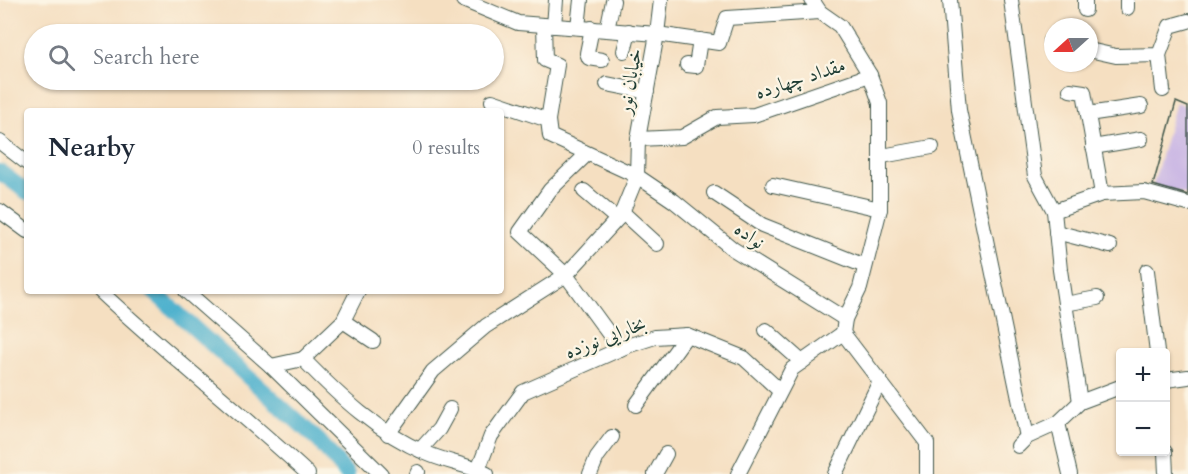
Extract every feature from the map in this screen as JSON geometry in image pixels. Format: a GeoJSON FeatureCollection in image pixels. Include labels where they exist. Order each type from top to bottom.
{"type":"FeatureCollection","features":[{"type":"Feature","properties":{"kind":"street","name":"خیابان نور"},"geometry":{"type":"LineString","coordinates":[[388,434],[433,370],[486,326],[566,275],[619,215],[637,176],[638,139],[657,34],[518,23],[463,0]]}},
{"type":"Feature","properties":{"kind":"street"},"geometry":{"type":"LineString","coordinates":[[492,101],[548,120],[557,65],[545,60],[549,25],[556,0]]}},
{"type":"Feature","properties":{"kind":"street"},"geometry":{"type":"LineString","coordinates":[[581,0],[587,53],[589,58],[602,60]]}},
{"type":"Feature","properties":{"kind":"street"},"geometry":{"type":"LineString","coordinates":[[661,0],[657,34],[719,43],[726,18],[816,6],[840,26],[870,75],[880,103],[882,156],[880,209],[860,288],[844,326],[792,369],[779,390],[738,474]]}},
{"type":"Feature","properties":{"kind":"street"},"geometry":{"type":"LineString","coordinates":[[950,0],[958,110],[1022,442],[1058,423],[1080,402],[1116,388]]}},
{"type":"Feature","properties":{"kind":"street"},"geometry":{"type":"LineString","coordinates":[[1011,0],[1035,176],[1054,211],[1052,229],[1080,402]]}},
{"type":"Feature","properties":{"kind":"street"},"geometry":{"type":"LineString","coordinates":[[607,30],[613,1]]}},
{"type":"Feature","properties":{"kind":"street"},"geometry":{"type":"LineString","coordinates":[[1163,90],[1159,55],[1170,26],[1188,21]]}},
{"type":"Feature","properties":{"kind":"street"},"geometry":{"type":"LineString","coordinates":[[624,51],[629,31]]}},
{"type":"Feature","properties":{"kind":"street"},"geometry":{"type":"LineString","coordinates":[[687,65],[696,66],[700,40]]}},
{"type":"Feature","properties":{"kind":"street"},"geometry":{"type":"LineString","coordinates":[[1098,52],[1116,56],[1159,55]]}},
{"type":"Feature","properties":{"kind":"street","name":"مقداد چهارده"},"geometry":{"type":"LineString","coordinates":[[638,139],[682,137],[717,117],[754,115],[870,75]]}},
{"type":"Feature","properties":{"kind":"street"},"geometry":{"type":"LineString","coordinates":[[607,84],[647,92]]}},
{"type":"Feature","properties":{"kind":"street"},"geometry":{"type":"LineString","coordinates":[[1077,91],[1088,114],[1102,194]]}},
{"type":"Feature","properties":{"kind":"street"},"geometry":{"type":"LineString","coordinates":[[1088,114],[1141,106]]}},
{"type":"Feature","properties":{"kind":"street","name":"نواده"},"geometry":{"type":"LineString","coordinates":[[548,120],[550,136],[637,176],[674,201],[734,249],[844,326]]}},
{"type":"Feature","properties":{"kind":"street"},"geometry":{"type":"LineString","coordinates":[[1094,147],[1141,139]]}},
{"type":"Feature","properties":{"kind":"street"},"geometry":{"type":"LineString","coordinates":[[0,142],[24,161]]}},
{"type":"Feature","properties":{"kind":"street"},"geometry":{"type":"LineString","coordinates":[[882,156],[932,147]]}},
{"type":"Feature","properties":{"kind":"street"},"geometry":{"type":"LineString","coordinates":[[586,154],[550,189],[520,232],[566,275],[620,349]]}},
{"type":"Feature","properties":{"kind":"street"},"geometry":{"type":"LineString","coordinates":[[773,185],[880,209]]}},
{"type":"Feature","properties":{"kind":"street"},"geometry":{"type":"LineString","coordinates":[[584,191],[657,244]]}},
{"type":"Feature","properties":{"kind":"street"},"geometry":{"type":"LineString","coordinates":[[1054,211],[1102,194],[1144,192],[1188,204]]}},
{"type":"Feature","properties":{"kind":"street"},"geometry":{"type":"LineString","coordinates":[[714,193],[762,225],[865,266]]}},
{"type":"Feature","properties":{"kind":"street"},"geometry":{"type":"LineString","coordinates":[[0,211],[24,229]]}},
{"type":"Feature","properties":{"kind":"street"},"geometry":{"type":"LineString","coordinates":[[1052,229],[1110,246]]}},
{"type":"Feature","properties":{"kind":"street"},"geometry":{"type":"LineString","coordinates":[[1147,271],[1157,348]]}},
{"type":"Feature","properties":{"kind":"street"},"geometry":{"type":"LineString","coordinates":[[103,294],[162,349],[260,429],[308,474]]}},
{"type":"Feature","properties":{"kind":"street"},"geometry":{"type":"LineString","coordinates":[[189,294],[272,366],[381,474]]}},
{"type":"Feature","properties":{"kind":"street"},"geometry":{"type":"LineString","coordinates":[[272,366],[303,359],[343,321],[356,294]]}},
{"type":"Feature","properties":{"kind":"street"},"geometry":{"type":"LineString","coordinates":[[1065,304],[1097,298]]}},
{"type":"Feature","properties":{"kind":"street"},"geometry":{"type":"LineString","coordinates":[[343,321],[374,341]]}},
{"type":"Feature","properties":{"kind":"street"},"geometry":{"type":"LineString","coordinates":[[844,326],[880,381],[927,443],[927,474]]}},
{"type":"Feature","properties":{"kind":"street"},"geometry":{"type":"LineString","coordinates":[[766,330],[802,362]]}},
{"type":"Feature","properties":{"kind":"street"},"geometry":{"type":"LineString","coordinates":[[636,405],[687,335]]}},
{"type":"Feature","properties":{"kind":"street","name":"بخارایی نوزده"},"geometry":{"type":"LineString","coordinates":[[482,472],[491,436],[523,392],[620,349],[655,337],[687,335],[744,358],[779,390]]}},
{"type":"Feature","properties":{"kind":"street"},"geometry":{"type":"LineString","coordinates":[[303,359],[330,386],[388,434],[420,450],[482,472]]}},
{"type":"Feature","properties":{"kind":"street"},"geometry":{"type":"LineString","coordinates":[[1170,379],[1188,376]]}},
{"type":"Feature","properties":{"kind":"street"},"geometry":{"type":"LineString","coordinates":[[835,474],[880,381]]}},
{"type":"Feature","properties":{"kind":"street"},"geometry":{"type":"LineString","coordinates":[[420,450],[439,429],[450,409]]}},
{"type":"Feature","properties":{"kind":"street"},"geometry":{"type":"LineString","coordinates":[[1058,423],[1070,474]]}},
{"type":"Feature","properties":{"kind":"street"},"geometry":{"type":"LineString","coordinates":[[590,474],[597,458],[612,437]]}},
{"type":"Feature","properties":{"kind":"street"},"geometry":{"type":"LineString","coordinates":[[655,474],[666,454]]}},
{"type":"Feature","properties":{"kind":"street"},"geometry":{"type":"LineString","coordinates":[[1165,456],[1166,474]]}},
{"type":"Feature","properties":{"kind":"building"},"geometry":{"type":"Polygon","coordinates":[[[1176,102],[1188,107],[1188,195],[1153,185],[1176,102]]]}},
{"type":"Feature","properties":{"kind":"waterway"},"geometry":{"type":"LineString","coordinates":[[0,172],[24,190]]}},
{"type":"Feature","properties":{"kind":"waterway"},"geometry":{"type":"LineString","coordinates":[[156,294],[319,441],[347,474]]}}]}
